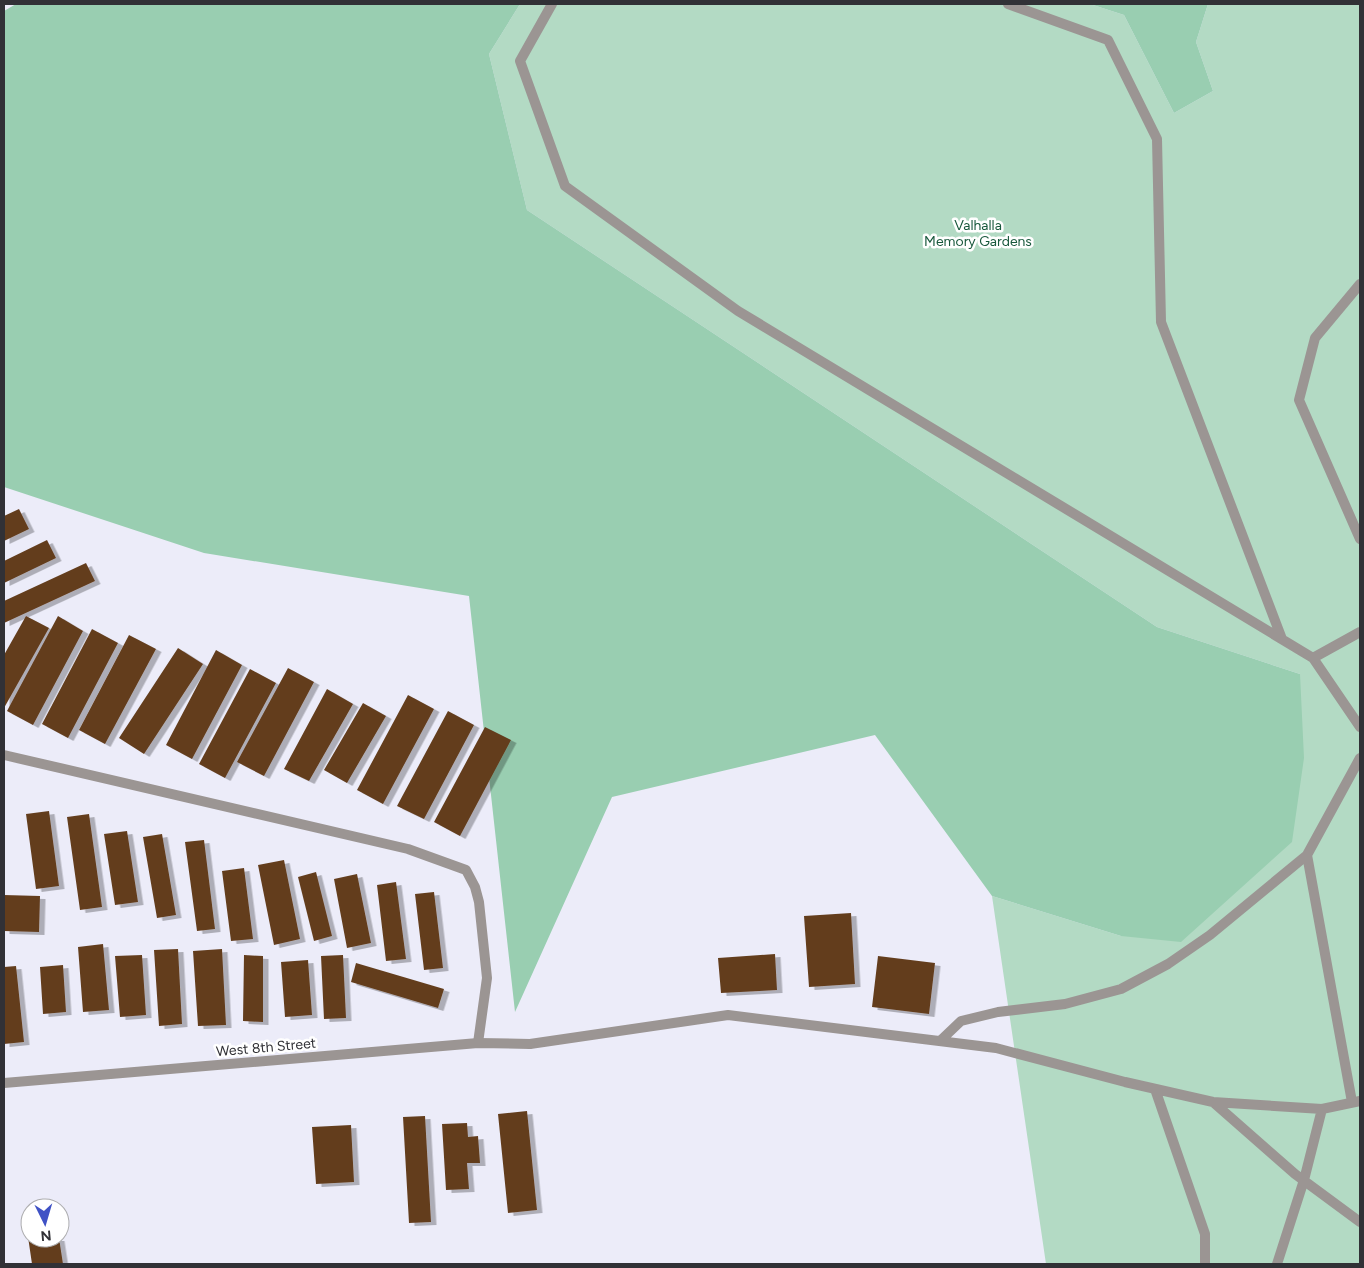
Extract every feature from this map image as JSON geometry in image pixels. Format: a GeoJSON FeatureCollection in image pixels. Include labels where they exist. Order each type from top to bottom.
{"type":"FeatureCollection","features":[{"type":"Feature","properties":{"kind":"street"},"geometry":{"type":"LineString","coordinates":[[552,4],[520,61],[565,186],[738,311],[1313,658],[1360,727]]}},
{"type":"Feature","properties":{"kind":"street"},"geometry":{"type":"LineString","coordinates":[[1008,4],[1108,40],[1157,139],[1161,322],[1282,640]]}},
{"type":"Feature","properties":{"kind":"street"},"geometry":{"type":"LineString","coordinates":[[1360,284],[1315,338],[1299,400],[1360,539]]}},
{"type":"Feature","properties":{"kind":"street"},"geometry":{"type":"LineString","coordinates":[[1313,658],[1360,632]]}},
{"type":"Feature","properties":{"kind":"street"},"geometry":{"type":"LineString","coordinates":[[4,755],[408,849],[466,870],[475,887],[479,902],[487,978],[478,1043]]}},
{"type":"Feature","properties":{"kind":"street"},"geometry":{"type":"LineString","coordinates":[[940,1041],[961,1021],[998,1012],[1065,1004],[1121,989],[1168,964],[1210,935],[1307,855],[1360,758]]}},
{"type":"Feature","properties":{"kind":"street"},"geometry":{"type":"LineString","coordinates":[[1307,855],[1356,1102]]}},
{"type":"Feature","properties":{"kind":"street","name":"West 8th Street"},"geometry":{"type":"LineString","coordinates":[[4,1083],[478,1043],[530,1044],[728,1015],[996,1048],[1213,1102],[1322,1109],[1356,1102]]}},
{"type":"Feature","properties":{"kind":"street"},"geometry":{"type":"LineString","coordinates":[[1155,1089],[1205,1234],[1205,1264]]}},
{"type":"Feature","properties":{"kind":"street"},"geometry":{"type":"LineString","coordinates":[[1213,1102],[1304,1180],[1360,1222]]}},
{"type":"Feature","properties":{"kind":"street"},"geometry":{"type":"LineString","coordinates":[[1277,1264],[1304,1180],[1322,1109]]}},
{"type":"Feature","properties":{"kind":"green space"},"geometry":{"type":"Polygon","coordinates":[[[16,4],[520,4],[489,54],[527,210],[1157,627],[1300,674],[1304,758],[1292,842],[1181,942],[1121,936],[992,896],[875,735],[612,797],[515,1012],[469,596],[204,553],[4,487],[4,11],[16,4]]]}},
{"type":"Feature","properties":{"kind":"green space","name":"Valhalla Memory Gardens"},"geometry":{"type":"Polygon","coordinates":[[[520,4],[1090,4],[1124,15],[1174,113],[1213,91],[1196,42],[1208,4],[1360,4],[1360,1264],[1046,1264],[992,896],[1121,936],[1300,674],[1157,627],[527,210],[489,54],[520,4]]]}},
{"type":"Feature","properties":{"kind":"green space"},"geometry":{"type":"Polygon","coordinates":[[[1090,4],[1208,4],[1196,42],[1213,91],[1174,113],[1124,15],[1090,4]]]}},
{"type":"Feature","properties":{"kind":"building"},"geometry":{"type":"Polygon","coordinates":[[[19,509],[29,529],[4,541],[4,516],[19,509]]]}},
{"type":"Feature","properties":{"kind":"building"},"geometry":{"type":"Polygon","coordinates":[[[47,540],[56,558],[4,583],[4,561],[47,540]]]}},
{"type":"Feature","properties":{"kind":"building"},"geometry":{"type":"Polygon","coordinates":[[[86,563],[95,581],[4,623],[4,601],[86,563]]]}},
{"type":"Feature","properties":{"kind":"building"},"geometry":{"type":"Polygon","coordinates":[[[26,616],[49,628],[4,708],[4,655],[26,616]]]}},
{"type":"Feature","properties":{"kind":"building"},"geometry":{"type":"Polygon","coordinates":[[[58,616],[83,631],[33,725],[7,711],[58,616]]]}},
{"type":"Feature","properties":{"kind":"building"},"geometry":{"type":"Polygon","coordinates":[[[92,629],[118,643],[68,738],[42,724],[92,629]]]}},
{"type":"Feature","properties":{"kind":"building"},"geometry":{"type":"Polygon","coordinates":[[[129,635],[156,649],[105,744],[79,730],[129,635]]]}},
{"type":"Feature","properties":{"kind":"building"},"geometry":{"type":"Polygon","coordinates":[[[178,648],[203,664],[144,754],[119,738],[178,648]]]}},
{"type":"Feature","properties":{"kind":"building"},"geometry":{"type":"Polygon","coordinates":[[[216,650],[242,665],[192,759],[166,745],[216,650]]]}},
{"type":"Feature","properties":{"kind":"building"},"geometry":{"type":"Polygon","coordinates":[[[288,668],[314,682],[264,776],[237,762],[288,668]]]}},
{"type":"Feature","properties":{"kind":"building"},"geometry":{"type":"Polygon","coordinates":[[[250,669],[276,683],[225,778],[199,764],[250,669]]]}},
{"type":"Feature","properties":{"kind":"building"},"geometry":{"type":"Polygon","coordinates":[[[327,689],[353,704],[309,781],[284,769],[327,689]]]}},
{"type":"Feature","properties":{"kind":"building"},"geometry":{"type":"Polygon","coordinates":[[[408,695],[434,709],[383,804],[357,790],[408,695]]]}},
{"type":"Feature","properties":{"kind":"building"},"geometry":{"type":"Polygon","coordinates":[[[363,703],[386,716],[347,783],[324,770],[363,703]]]}},
{"type":"Feature","properties":{"kind":"building"},"geometry":{"type":"Polygon","coordinates":[[[448,711],[474,725],[424,819],[397,806],[448,711]]]}},
{"type":"Feature","properties":{"kind":"building"},"geometry":{"type":"Polygon","coordinates":[[[485,727],[511,740],[460,836],[434,822],[485,727]]]}},
{"type":"Feature","properties":{"kind":"building"},"geometry":{"type":"Polygon","coordinates":[[[49,811],[59,886],[36,889],[26,814],[49,811]]]}},
{"type":"Feature","properties":{"kind":"building"},"geometry":{"type":"Polygon","coordinates":[[[89,814],[102,907],[80,910],[67,817],[89,814]]]}},
{"type":"Feature","properties":{"kind":"building"},"geometry":{"type":"Polygon","coordinates":[[[127,831],[138,902],[115,905],[104,834],[127,831]]]}},
{"type":"Feature","properties":{"kind":"building"},"geometry":{"type":"Polygon","coordinates":[[[162,834],[176,915],[157,918],[143,837],[162,834]]]}},
{"type":"Feature","properties":{"kind":"building"},"geometry":{"type":"Polygon","coordinates":[[[204,840],[215,929],[197,931],[185,842],[204,840]]]}},
{"type":"Feature","properties":{"kind":"building"},"geometry":{"type":"Polygon","coordinates":[[[284,860],[300,939],[274,945],[258,865],[284,860]]]}},
{"type":"Feature","properties":{"kind":"building"},"geometry":{"type":"Polygon","coordinates":[[[244,868],[253,939],[231,941],[222,871],[244,868]]]}},
{"type":"Feature","properties":{"kind":"building"},"geometry":{"type":"Polygon","coordinates":[[[316,872],[332,936],[314,941],[298,877],[316,872]]]}},
{"type":"Feature","properties":{"kind":"building"},"geometry":{"type":"Polygon","coordinates":[[[357,874],[371,943],[347,948],[334,879],[357,874]]]}},
{"type":"Feature","properties":{"kind":"building"},"geometry":{"type":"Polygon","coordinates":[[[396,882],[406,959],[386,961],[377,885],[396,882]]]}},
{"type":"Feature","properties":{"kind":"building"},"geometry":{"type":"Polygon","coordinates":[[[434,892],[443,968],[424,970],[415,894],[434,892]]]}},
{"type":"Feature","properties":{"kind":"building"},"geometry":{"type":"Polygon","coordinates":[[[4,895],[40,896],[39,932],[4,931],[4,895]]]}},
{"type":"Feature","properties":{"kind":"building"},"geometry":{"type":"Polygon","coordinates":[[[851,913],[855,984],[809,987],[804,916],[851,913]]]}},
{"type":"Feature","properties":{"kind":"building"},"geometry":{"type":"Polygon","coordinates":[[[103,944],[109,1010],[83,1012],[78,947],[103,944]]]}},
{"type":"Feature","properties":{"kind":"building"},"geometry":{"type":"Polygon","coordinates":[[[178,949],[182,1024],[159,1026],[154,950],[178,949]]]}},
{"type":"Feature","properties":{"kind":"building"},"geometry":{"type":"Polygon","coordinates":[[[222,949],[226,1025],[198,1026],[193,951],[222,949]]]}},
{"type":"Feature","properties":{"kind":"building"},"geometry":{"type":"Polygon","coordinates":[[[775,954],[777,990],[721,993],[718,958],[775,954]]]}},
{"type":"Feature","properties":{"kind":"building"},"geometry":{"type":"Polygon","coordinates":[[[142,955],[146,1015],[120,1017],[115,956],[142,955]]]}},
{"type":"Feature","properties":{"kind":"building"},"geometry":{"type":"Polygon","coordinates":[[[244,955],[263,956],[263,1022],[243,1021],[244,955]]]}},
{"type":"Feature","properties":{"kind":"building"},"geometry":{"type":"Polygon","coordinates":[[[343,955],[346,1018],[324,1019],[321,956],[343,955]]]}},
{"type":"Feature","properties":{"kind":"building"},"geometry":{"type":"Polygon","coordinates":[[[878,956],[935,963],[929,1014],[872,1007],[878,956]]]}},
{"type":"Feature","properties":{"kind":"building"},"geometry":{"type":"Polygon","coordinates":[[[308,960],[312,1015],[285,1017],[281,962],[308,960]]]}},
{"type":"Feature","properties":{"kind":"building"},"geometry":{"type":"Polygon","coordinates":[[[356,963],[444,989],[438,1008],[351,982],[356,963]]]}},
{"type":"Feature","properties":{"kind":"building"},"geometry":{"type":"Polygon","coordinates":[[[63,965],[66,1012],[43,1014],[40,967],[63,965]]]}},
{"type":"Feature","properties":{"kind":"building"},"geometry":{"type":"Polygon","coordinates":[[[16,966],[24,1042],[4,1044],[4,967],[16,966]]]}},
{"type":"Feature","properties":{"kind":"building"},"geometry":{"type":"Polygon","coordinates":[[[527,1111],[537,1210],[508,1213],[498,1114],[527,1111]]]}},
{"type":"Feature","properties":{"kind":"building"},"geometry":{"type":"Polygon","coordinates":[[[425,1116],[431,1222],[409,1223],[403,1117],[425,1116]]]}},
{"type":"Feature","properties":{"kind":"building"},"geometry":{"type":"Polygon","coordinates":[[[467,1123],[468,1137],[478,1136],[480,1163],[467,1163],[469,1189],[446,1190],[442,1124],[467,1123]]]}},
{"type":"Feature","properties":{"kind":"building"},"geometry":{"type":"Polygon","coordinates":[[[351,1125],[354,1182],[316,1184],[312,1127],[351,1125]]]}},
{"type":"Feature","properties":{"kind":"building"},"geometry":{"type":"Polygon","coordinates":[[[30,1248],[61,1248],[63,1264],[32,1264],[30,1248]]]}}]}
